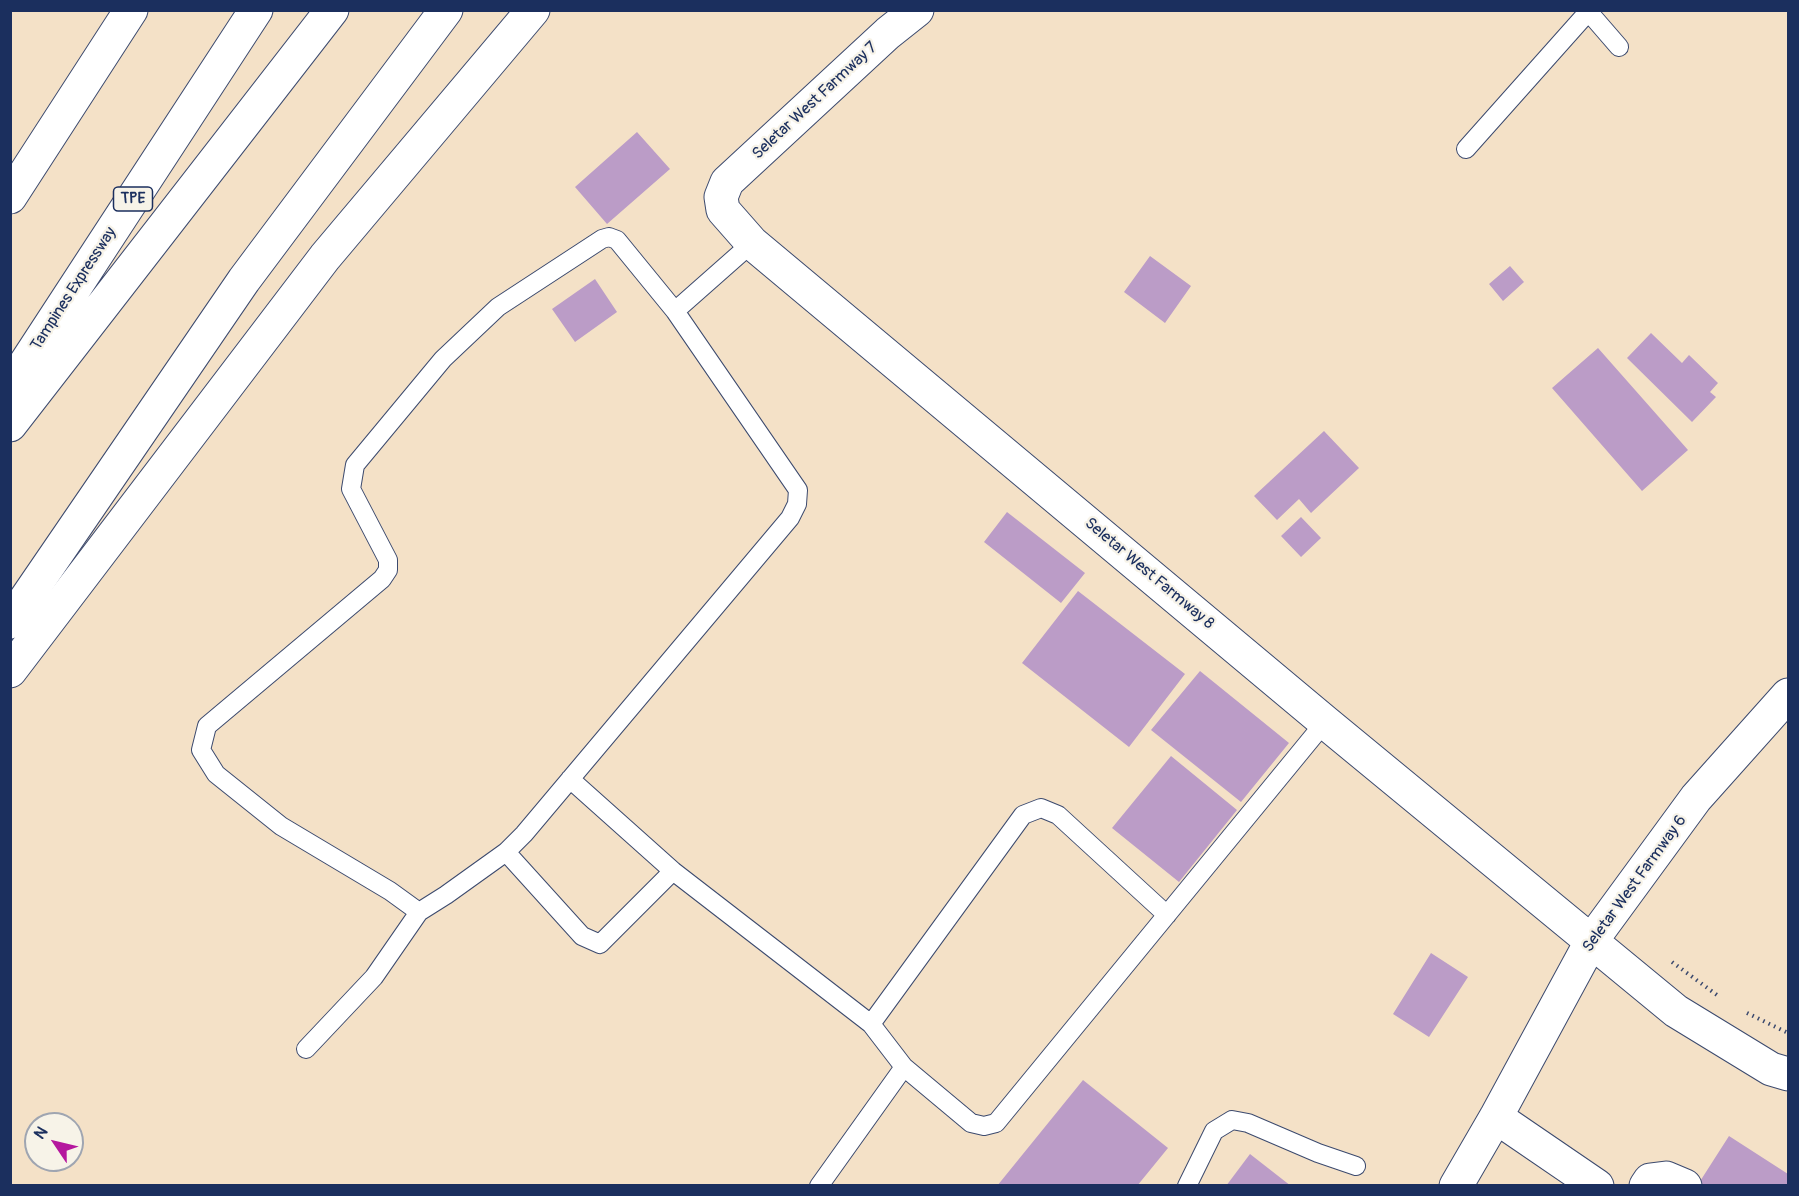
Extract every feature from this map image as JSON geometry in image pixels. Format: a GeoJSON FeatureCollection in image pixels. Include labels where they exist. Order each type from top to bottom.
{"type":"FeatureCollection","features":[{"type":"Feature","properties":{"kind":"main road"},"geometry":{"type":"LineString","coordinates":[[10,197],[131,10]]}},
{"type":"Feature","properties":{"kind":"main road","name":"Tampines Expressway"},"geometry":{"type":"LineString","coordinates":[[10,387],[256,10]]}},
{"type":"Feature","properties":{"kind":"main road"},"geometry":{"type":"LineString","coordinates":[[10,425],[332,10]]}},
{"type":"Feature","properties":{"kind":"main road"},"geometry":{"type":"LineString","coordinates":[[10,622],[244,280],[446,10]]}},
{"type":"Feature","properties":{"kind":"main road"},"geometry":{"type":"LineString","coordinates":[[10,671],[325,257],[533,10]]}},
{"type":"Feature","properties":{"kind":"main road","name":"Seletar West Farmway 7"},"geometry":{"type":"LineString","coordinates":[[721,197],[727,182],[888,33],[917,10]]}},
{"type":"Feature","properties":{"kind":"main road","name":"Seletar West Farmway 8"},"geometry":{"type":"LineString","coordinates":[[721,197],[723,210],[752,243],[1676,1011],[1771,1069],[1788,1074]]}},
{"type":"Feature","properties":{"kind":"main road","name":"Seletar West Farmway 6"},"geometry":{"type":"LineString","coordinates":[[1456,1185],[1496,1118],[1592,940],[1696,798],[1788,695]]}},
{"type":"Feature","properties":{"kind":"main road"},"geometry":{"type":"LineString","coordinates":[[1496,1118],[1597,1185]]}},
{"type":"Feature","properties":{"kind":"main road"},"geometry":{"type":"LineString","coordinates":[[1646,1185],[1650,1180],[1666,1178],[1685,1185]]}},
{"type":"Feature","properties":{"kind":"lane"},"geometry":{"type":"LineString","coordinates":[[1466,149],[1588,11],[1619,46]]}},
{"type":"Feature","properties":{"kind":"lane"},"geometry":{"type":"LineString","coordinates":[[306,1049],[374,977],[419,912],[506,852],[790,518],[797,504],[798,490],[675,311],[617,240],[609,237],[602,239],[498,307],[443,359],[355,465],[351,489],[388,560],[388,570],[382,579],[207,726],[201,750],[216,774],[281,826],[390,891],[419,912]]}},
{"type":"Feature","properties":{"kind":"lane"},"geometry":{"type":"LineString","coordinates":[[675,311],[752,243]]}},
{"type":"Feature","properties":{"kind":"lane"},"geometry":{"type":"LineString","coordinates":[[570,779],[673,871],[871,1024],[904,1067],[971,1123],[984,1126],[996,1123],[1326,722]]}},
{"type":"Feature","properties":{"kind":"lane"},"geometry":{"type":"LineString","coordinates":[[871,1024],[1023,815],[1041,808],[1058,815],[1167,915]]}},
{"type":"Feature","properties":{"kind":"lane"},"geometry":{"type":"LineString","coordinates":[[506,852],[582,936],[600,944],[673,871]]}},
{"type":"Feature","properties":{"kind":"lane"},"geometry":{"type":"LineString","coordinates":[[819,1185],[904,1067]]}},
{"type":"Feature","properties":{"kind":"lane"},"geometry":{"type":"LineString","coordinates":[[1187,1185],[1214,1131],[1232,1120],[1248,1123],[1318,1153],[1356,1166]]}},
{"type":"Feature","properties":{"kind":"path"},"geometry":{"type":"LineString","coordinates":[[1665,957],[1718,996]]}},
{"type":"Feature","properties":{"kind":"path"},"geometry":{"type":"LineString","coordinates":[[1744,1012],[1788,1033]]}},
{"type":"Feature","properties":{"kind":"building"},"geometry":{"type":"Polygon","coordinates":[[[637,132],[670,169],[607,224],[575,187],[637,132]]]}},
{"type":"Feature","properties":{"kind":"building"},"geometry":{"type":"Polygon","coordinates":[[[1150,256],[1191,286],[1165,323],[1124,292],[1150,256]]]}},
{"type":"Feature","properties":{"kind":"building"},"geometry":{"type":"Polygon","coordinates":[[[1510,266],[1524,282],[1503,301],[1489,284],[1510,266]]]}},
{"type":"Feature","properties":{"kind":"building"},"geometry":{"type":"Polygon","coordinates":[[[595,279],[617,312],[575,342],[552,309],[595,279]]]}},
{"type":"Feature","properties":{"kind":"building"},"geometry":{"type":"Polygon","coordinates":[[[1651,333],[1682,363],[1689,355],[1718,383],[1710,392],[1716,397],[1692,422],[1627,358],[1651,333]]]}},
{"type":"Feature","properties":{"kind":"building"},"geometry":{"type":"Polygon","coordinates":[[[1598,348],[1688,450],[1642,491],[1552,388],[1598,348]]]}},
{"type":"Feature","properties":{"kind":"building"},"geometry":{"type":"Polygon","coordinates":[[[1324,431],[1359,468],[1311,513],[1299,499],[1277,520],[1254,496],[1324,431]]]}},
{"type":"Feature","properties":{"kind":"building"},"geometry":{"type":"Polygon","coordinates":[[[1007,512],[1085,573],[1061,603],[984,542],[1007,512]]]}},
{"type":"Feature","properties":{"kind":"building"},"geometry":{"type":"Polygon","coordinates":[[[1301,517],[1321,538],[1301,557],[1281,536],[1301,517]]]}},
{"type":"Feature","properties":{"kind":"building"},"geometry":{"type":"Polygon","coordinates":[[[1078,591],[1185,674],[1129,747],[1022,663],[1078,591]]]}},
{"type":"Feature","properties":{"kind":"building"},"geometry":{"type":"Polygon","coordinates":[[[1200,671],[1289,743],[1241,802],[1151,730],[1200,671]]]}},
{"type":"Feature","properties":{"kind":"building"},"geometry":{"type":"Polygon","coordinates":[[[1171,756],[1237,810],[1179,882],[1112,828],[1171,756]]]}},
{"type":"Feature","properties":{"kind":"building"},"geometry":{"type":"Polygon","coordinates":[[[1431,953],[1468,977],[1429,1037],[1393,1014],[1431,953]]]}},
{"type":"Feature","properties":{"kind":"building"},"geometry":{"type":"Polygon","coordinates":[[[1083,1080],[1168,1148],[1137,1186],[997,1186],[1083,1080]]]}},
{"type":"Feature","properties":{"kind":"building"},"geometry":{"type":"Polygon","coordinates":[[[1729,1136],[1788,1174],[1788,1186],[1697,1186],[1729,1136]]]}},
{"type":"Feature","properties":{"kind":"building"},"geometry":{"type":"Polygon","coordinates":[[[1250,1154],[1291,1186],[1226,1186],[1250,1154]]]}}]}
